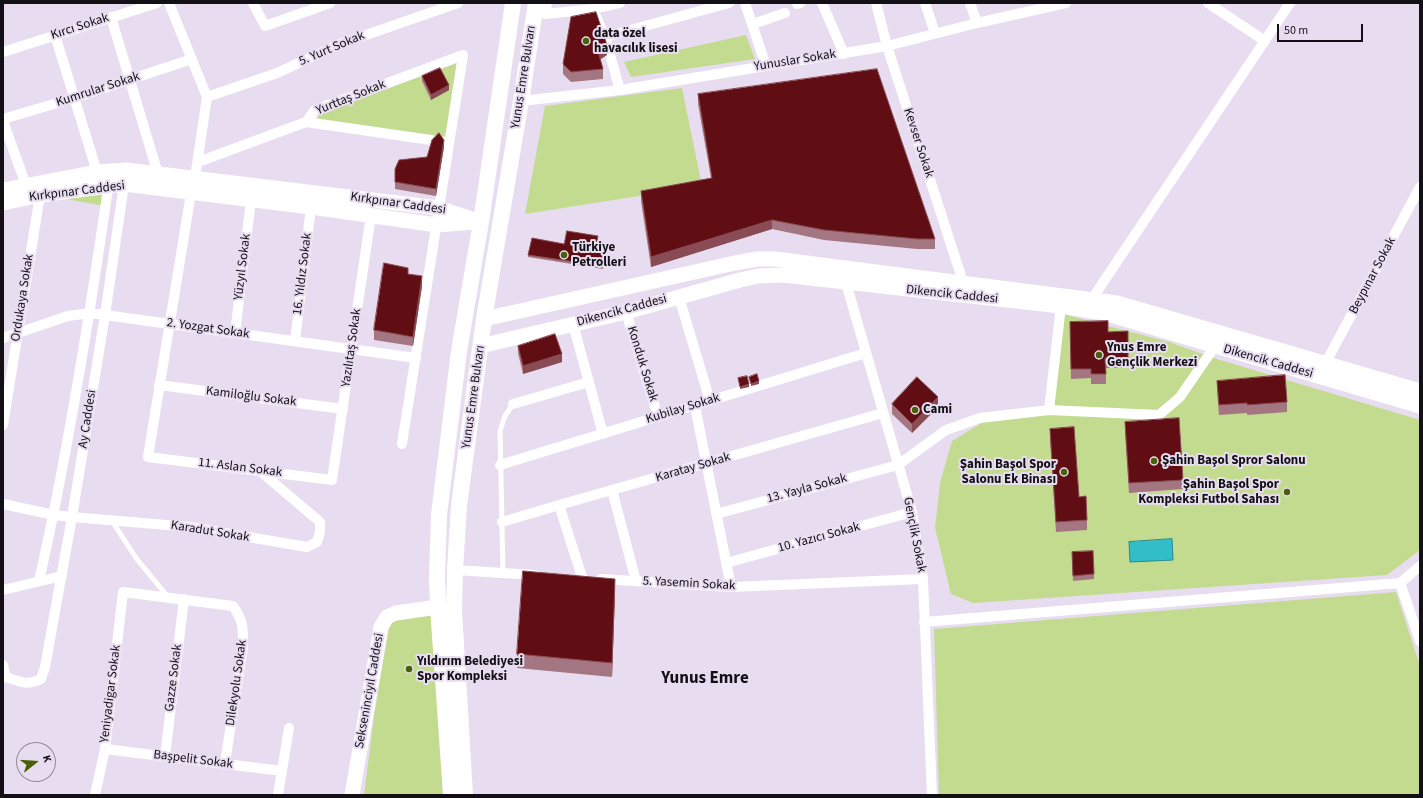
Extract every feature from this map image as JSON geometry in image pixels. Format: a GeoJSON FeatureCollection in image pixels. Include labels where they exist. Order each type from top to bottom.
{"type":"FeatureCollection","features":[{"type":"Feature","properties":{"kind":"main road","name":"Yunus Emre Bulvarı"},"geometry":{"type":"LineString","coordinates":[[451,795],[438,607],[437,577],[439,515],[460,340],[481,222],[513,3]]}},
{"type":"Feature","properties":{"kind":"main road","name":"Yunus Emre Bulvarı"},"geometry":{"type":"LineString","coordinates":[[465,795],[454,611],[459,505],[484,319],[521,101],[540,8]]}},
{"type":"Feature","properties":{"kind":"main road","name":"Kırkpınar Caddesi"},"geometry":{"type":"LineString","coordinates":[[3,203],[31,192],[106,176],[125,177],[158,174],[439,208],[481,222]]}},
{"type":"Feature","properties":{"kind":"main road","name":"Kırkpınar Caddesi"},"geometry":{"type":"LineString","coordinates":[[125,177],[191,193],[311,207],[436,225],[481,222]]}},
{"type":"Feature","properties":{"kind":"main road","name":"Kırkpınar Caddesi"},"geometry":{"type":"LineString","coordinates":[[3,190],[31,192]]}},
{"type":"Feature","properties":{"kind":"main road"},"geometry":{"type":"LineString","coordinates":[[481,222],[500,225]]}},
{"type":"Feature","properties":{"kind":"main road","name":"Dikencik Caddesi"},"geometry":{"type":"LineString","coordinates":[[484,319],[735,263],[757,259],[782,260],[1117,303],[1420,391]]}},
{"type":"Feature","properties":{"kind":"main road","name":"Dikencik Caddesi"},"geometry":{"type":"LineString","coordinates":[[480,346],[626,312],[740,280],[758,276],[783,275],[1061,306],[1104,313],[1420,406]]}},
{"type":"Feature","properties":{"kind":"main road","name":"Sekseninciyıl Caddesi"},"geometry":{"type":"LineString","coordinates":[[352,795],[381,627],[387,617],[396,613],[438,607]]}},
{"type":"Feature","properties":{"kind":"street","name":"Kırcı Sokak"},"geometry":{"type":"LineString","coordinates":[[3,52],[156,3]]}},
{"type":"Feature","properties":{"kind":"street"},"geometry":{"type":"LineString","coordinates":[[169,3],[207,97],[195,178]]}},
{"type":"Feature","properties":{"kind":"street"},"geometry":{"type":"LineString","coordinates":[[253,3],[265,26],[330,3]]}},
{"type":"Feature","properties":{"kind":"street","name":"5. Yurt Sokak"},"geometry":{"type":"LineString","coordinates":[[207,97],[277,73],[340,44],[458,3]]}},
{"type":"Feature","properties":{"kind":"street"},"geometry":{"type":"LineString","coordinates":[[540,8],[547,3]]}},
{"type":"Feature","properties":{"kind":"street"},"geometry":{"type":"LineString","coordinates":[[540,8],[594,9],[620,3]]}},
{"type":"Feature","properties":{"kind":"street"},"geometry":{"type":"LineString","coordinates":[[605,36],[729,3]]}},
{"type":"Feature","properties":{"kind":"street"},"geometry":{"type":"LineString","coordinates":[[745,3],[766,66]]}},
{"type":"Feature","properties":{"kind":"street"},"geometry":{"type":"LineString","coordinates":[[822,3],[844,54]]}},
{"type":"Feature","properties":{"kind":"street","name":"Kevser Sokak"},"geometry":{"type":"LineString","coordinates":[[876,3],[887,46],[962,282]]}},
{"type":"Feature","properties":{"kind":"street"},"geometry":{"type":"LineString","coordinates":[[925,3],[935,33]]}},
{"type":"Feature","properties":{"kind":"street"},"geometry":{"type":"LineString","coordinates":[[970,3],[977,23]]}},
{"type":"Feature","properties":{"kind":"street","name":"Yunuslar Sokak"},"geometry":{"type":"LineString","coordinates":[[521,101],[620,90],[844,54],[887,46],[977,23],[1029,7],[1066,3]]}},
{"type":"Feature","properties":{"kind":"street"},"geometry":{"type":"LineString","coordinates":[[1208,3],[1265,41]]}},
{"type":"Feature","properties":{"kind":"street"},"geometry":{"type":"LineString","coordinates":[[1092,299],[1290,3]]}},
{"type":"Feature","properties":{"kind":"street"},"geometry":{"type":"LineString","coordinates":[[594,9],[605,36],[620,90]]}},
{"type":"Feature","properties":{"kind":"street"},"geometry":{"type":"LineString","coordinates":[[753,24],[785,13]]}},
{"type":"Feature","properties":{"kind":"street"},"geometry":{"type":"LineString","coordinates":[[111,17],[158,174]]}},
{"type":"Feature","properties":{"kind":"street"},"geometry":{"type":"LineString","coordinates":[[55,35],[74,98],[106,176]]}},
{"type":"Feature","properties":{"kind":"street","name":"Yurttaş Sokak"},"geometry":{"type":"LineString","coordinates":[[198,162],[306,122],[315,110],[463,55],[449,142]]}},
{"type":"Feature","properties":{"kind":"street","name":"Kumrular Sokak"},"geometry":{"type":"LineString","coordinates":[[3,120],[131,80],[192,59]]}},
{"type":"Feature","properties":{"kind":"street"},"geometry":{"type":"LineString","coordinates":[[3,120],[31,192]]}},
{"type":"Feature","properties":{"kind":"street"},"geometry":{"type":"LineString","coordinates":[[306,122],[449,142],[402,444]]}},
{"type":"Feature","properties":{"kind":"street","name":"Ay Caddesi"},"geometry":{"type":"LineString","coordinates":[[39,581],[54,515],[90,312],[106,176]]}},
{"type":"Feature","properties":{"kind":"street","name":"Ay Caddesi"},"geometry":{"type":"LineString","coordinates":[[3,665],[6,677],[21,682],[31,683],[41,679],[45,667],[62,576],[105,315],[125,177]]}},
{"type":"Feature","properties":{"kind":"street","name":"Beypınar Sokak"},"geometry":{"type":"LineString","coordinates":[[1326,364],[1420,187]]}},
{"type":"Feature","properties":{"kind":"street","name":"Ordukaya Sokak"},"geometry":{"type":"LineString","coordinates":[[3,425],[18,333],[31,192]]}},
{"type":"Feature","properties":{"kind":"street"},"geometry":{"type":"LineString","coordinates":[[160,385],[191,193]]}},
{"type":"Feature","properties":{"kind":"street","name":"Yüzyıl Sokak"},"geometry":{"type":"LineString","coordinates":[[235,333],[251,200]]}},
{"type":"Feature","properties":{"kind":"street","name":"16. Yıldız Sokak"},"geometry":{"type":"LineString","coordinates":[[295,341],[311,207]]}},
{"type":"Feature","properties":{"kind":"street","name":"Yazılıtaş Sokak"},"geometry":{"type":"LineString","coordinates":[[332,480],[371,215]]}},
{"type":"Feature","properties":{"kind":"street","name":"Gençlik Sokak"},"geometry":{"type":"LineString","coordinates":[[846,282],[912,512],[923,579],[932,795]]}},
{"type":"Feature","properties":{"kind":"street"},"geometry":{"type":"LineString","coordinates":[[679,297],[710,401]]}},
{"type":"Feature","properties":{"kind":"street"},"geometry":{"type":"LineString","coordinates":[[1049,410],[1061,306]]}},
{"type":"Feature","properties":{"kind":"street","name":"2. Yozgat Sokak"},"geometry":{"type":"LineString","coordinates":[[3,338],[68,316],[90,312],[416,358]]}},
{"type":"Feature","properties":{"kind":"street","name":"Konduk Sokak"},"geometry":{"type":"LineString","coordinates":[[626,312],[658,417]]}},
{"type":"Feature","properties":{"kind":"street"},"geometry":{"type":"LineString","coordinates":[[573,324],[603,434]]}},
{"type":"Feature","properties":{"kind":"street","name":"13. Yayla Sokak"},"geometry":{"type":"LineString","coordinates":[[716,514],[898,464],[946,430],[980,418],[1049,410],[1158,415],[1180,397],[1215,346]]}},
{"type":"Feature","properties":{"kind":"street","name":"Kubilay Sokak"},"geometry":{"type":"LineString","coordinates":[[500,465],[866,353]]}},
{"type":"Feature","properties":{"kind":"street"},"geometry":{"type":"LineString","coordinates":[[513,404],[589,382]]}},
{"type":"Feature","properties":{"kind":"street","name":"Kamiloğlu Sokak"},"geometry":{"type":"LineString","coordinates":[[160,385],[343,409]]}},
{"type":"Feature","properties":{"kind":"street","name":"11. Aslan Sokak"},"geometry":{"type":"LineString","coordinates":[[160,385],[148,457],[332,480]]}},
{"type":"Feature","properties":{"kind":"street"},"geometry":{"type":"LineString","coordinates":[[695,406],[731,587]]}},
{"type":"Feature","properties":{"kind":"street","name":"Karatay Sokak"},"geometry":{"type":"LineString","coordinates":[[502,522],[883,414]]}},
{"type":"Feature","properties":{"kind":"street","name":"Karadut Sokak"},"geometry":{"type":"LineString","coordinates":[[3,504],[54,515],[190,527],[307,547],[317,542],[320,532],[320,522],[260,471]]}},
{"type":"Feature","properties":{"kind":"street"},"geometry":{"type":"LineString","coordinates":[[612,490],[636,581]]}},
{"type":"Feature","properties":{"kind":"street","name":"5. Yasemin Sokak"},"geometry":{"type":"LineString","coordinates":[[560,505],[578,577],[731,587],[923,579]]}},
{"type":"Feature","properties":{"kind":"street","name":"10. Yazıcı Sokak"},"geometry":{"type":"LineString","coordinates":[[726,563],[912,512]]}},
{"type":"Feature","properties":{"kind":"street"},"geometry":{"type":"LineString","coordinates":[[924,622],[1400,583],[1420,566]]}},
{"type":"Feature","properties":{"kind":"street"},"geometry":{"type":"LineString","coordinates":[[455,570],[542,575]]}},
{"type":"Feature","properties":{"kind":"street"},"geometry":{"type":"LineString","coordinates":[[3,590],[62,576]]}},
{"type":"Feature","properties":{"kind":"street"},"geometry":{"type":"LineString","coordinates":[[1400,583],[1420,641]]}},
{"type":"Feature","properties":{"kind":"street","name":"Yeniyadigar Sokak"},"geometry":{"type":"LineString","coordinates":[[95,795],[105,749],[123,592],[168,597]]}},
{"type":"Feature","properties":{"kind":"street"},"geometry":{"type":"LineString","coordinates":[[168,597],[184,599]]}},
{"type":"Feature","properties":{"kind":"street","name":"Dilekyolu Sokak"},"geometry":{"type":"LineString","coordinates":[[184,599],[233,606],[241,617],[244,630],[244,647],[225,763]]}},
{"type":"Feature","properties":{"kind":"street","name":"Gazze Sokak"},"geometry":{"type":"LineString","coordinates":[[165,756],[184,599]]}},
{"type":"Feature","properties":{"kind":"street"},"geometry":{"type":"LineString","coordinates":[[278,795],[289,728]]}},
{"type":"Feature","properties":{"kind":"street","name":"Başpelit Sokak"},"geometry":{"type":"LineString","coordinates":[[105,749],[282,770]]}},
{"type":"Feature","properties":{"kind":"lane"},"geometry":{"type":"LineString","coordinates":[[503,573],[500,431],[505,416],[513,404]]}},
{"type":"Feature","properties":{"kind":"lane"},"geometry":{"type":"LineString","coordinates":[[112,520],[136,558],[168,597]]}},
{"type":"Feature","properties":{"kind":"green space"},"geometry":{"type":"Polygon","coordinates":[[[746,35],[755,59],[631,77],[624,62],[746,35]]]}},
{"type":"Feature","properties":{"kind":"green space"},"geometry":{"type":"Polygon","coordinates":[[[457,63],[446,138],[318,119],[319,114],[457,63]]]}},
{"type":"Feature","properties":{"kind":"green space"},"geometry":{"type":"Polygon","coordinates":[[[682,88],[702,186],[525,214],[545,106],[682,88]]]}},
{"type":"Feature","properties":{"kind":"green space"},"geometry":{"type":"Polygon","coordinates":[[[107,186],[104,206],[56,197],[107,186]]]}},
{"type":"Feature","properties":{"kind":"green space"},"geometry":{"type":"Polygon","coordinates":[[[1063,314],[1169,342],[1217,359],[1420,420],[1420,550],[1387,575],[973,603],[951,594],[935,528],[940,483],[952,441],[983,422],[1051,405],[1063,314]]]}},
{"type":"Feature","properties":{"kind":"green space"},"geometry":{"type":"Polygon","coordinates":[[[1396,592],[1420,666],[1420,795],[939,795],[934,629],[1396,592]]]}},
{"type":"Feature","properties":{"kind":"green space","name":"Yıldırım Belediyesi Spor Kompleksi"},"geometry":{"type":"Polygon","coordinates":[[[432,612],[443,795],[364,795],[374,717],[390,621],[432,612]]]}},
{"type":"Feature","properties":{"kind":"water"},"geometry":{"type":"Polygon","coordinates":[[[1172,539],[1173,560],[1130,562],[1129,542],[1172,539]]]}},
{"type":"Feature","properties":{"kind":"building","name":"data özel havacılık lisesi"},"geometry":{"type":"Polygon","coordinates":[[[596,12],[607,45],[598,51],[603,69],[571,72],[563,64],[571,17],[596,12]]]}},
{"type":"Feature","properties":{"kind":"building"},"geometry":{"type":"Polygon","coordinates":[[[440,68],[449,85],[431,95],[422,76],[440,68]]]}},
{"type":"Feature","properties":{"kind":"building"},"geometry":{"type":"Polygon","coordinates":[[[877,69],[935,239],[917,239],[824,230],[772,220],[651,257],[641,191],[712,178],[698,94],[877,69]]]}},
{"type":"Feature","properties":{"kind":"building"},"geometry":{"type":"Polygon","coordinates":[[[439,133],[444,140],[436,189],[395,182],[395,169],[399,160],[427,157],[432,140],[439,133]]]}},
{"type":"Feature","properties":{"kind":"building"},"geometry":{"type":"Polygon","coordinates":[[[567,231],[598,236],[595,250],[605,251],[603,266],[528,255],[532,238],[564,244],[567,231]]]}},
{"type":"Feature","properties":{"kind":"building"},"geometry":{"type":"Polygon","coordinates":[[[384,263],[408,268],[408,274],[422,276],[413,337],[374,330],[384,263]]]}},
{"type":"Feature","properties":{"kind":"building","name":"Ynus Emre Gençlik Merkezi"},"geometry":{"type":"Polygon","coordinates":[[[1108,321],[1108,332],[1128,331],[1128,358],[1105,358],[1106,374],[1091,374],[1091,369],[1071,369],[1070,322],[1108,321]]]}},
{"type":"Feature","properties":{"kind":"building"},"geometry":{"type":"Polygon","coordinates":[[[555,334],[562,354],[523,366],[518,346],[555,334]]]}},
{"type":"Feature","properties":{"kind":"building"},"geometry":{"type":"Polygon","coordinates":[[[757,374],[759,381],[751,384],[749,377],[757,374]]]}},
{"type":"Feature","properties":{"kind":"building"},"geometry":{"type":"Polygon","coordinates":[[[1285,375],[1287,402],[1247,405],[1247,403],[1219,405],[1217,381],[1285,375]]]}},
{"type":"Feature","properties":{"kind":"building"},"geometry":{"type":"Polygon","coordinates":[[[747,376],[749,384],[740,387],[738,378],[747,376]]]}},
{"type":"Feature","properties":{"kind":"building","name":"Cami"},"geometry":{"type":"Polygon","coordinates":[[[917,377],[938,397],[912,424],[892,404],[917,377]]]}},
{"type":"Feature","properties":{"kind":"building","name":"Şahin Başol Spror Salonu"},"geometry":{"type":"Polygon","coordinates":[[[1179,418],[1183,480],[1129,483],[1125,422],[1179,418]]]}},
{"type":"Feature","properties":{"kind":"building","name":"Şahin Başol Spor Salonu Ek Binası"},"geometry":{"type":"Polygon","coordinates":[[[1074,427],[1079,497],[1086,496],[1087,520],[1056,522],[1050,429],[1074,427]]]}},
{"type":"Feature","properties":{"kind":"building"},"geometry":{"type":"Polygon","coordinates":[[[1093,551],[1094,574],[1073,576],[1072,552],[1093,551]]]}},
{"type":"Feature","properties":{"kind":"building"},"geometry":{"type":"Polygon","coordinates":[[[523,571],[615,579],[612,663],[517,654],[523,571]]]}},
{"type":"Feature","properties":{"kind":"place","name":"data özel havacılık lisesi"},"geometry":{"type":"Point","coordinates":[586,41]}},
{"type":"Feature","properties":{"kind":"place","name":"Türkiye Petrolleri"},"geometry":{"type":"Point","coordinates":[564,255]}},
{"type":"Feature","properties":{"kind":"place","name":"Ynus Emre Gençlik Merkezi"},"geometry":{"type":"Point","coordinates":[1099,355]}},
{"type":"Feature","properties":{"kind":"place","name":"Cami"},"geometry":{"type":"Point","coordinates":[915,410]}},
{"type":"Feature","properties":{"kind":"place","name":"Şahin Başol Spror Salonu"},"geometry":{"type":"Point","coordinates":[1154,461]}},
{"type":"Feature","properties":{"kind":"place","name":"Şahin Başol Spor Salonu Ek Binası"},"geometry":{"type":"Point","coordinates":[1064,472]}},
{"type":"Feature","properties":{"kind":"place","name":"Şahin Başol Spor Kompleksi Futbol Sahası"},"geometry":{"type":"Point","coordinates":[1287,492]}},
{"type":"Feature","properties":{"kind":"place","name":"Yıldırım Belediyesi Spor Kompleksi"},"geometry":{"type":"Point","coordinates":[409,669]}},
{"type":"Feature","properties":{"kind":"district","name":"Yunus Emre"},"geometry":{"type":"Point","coordinates":[705,679]}}]}
